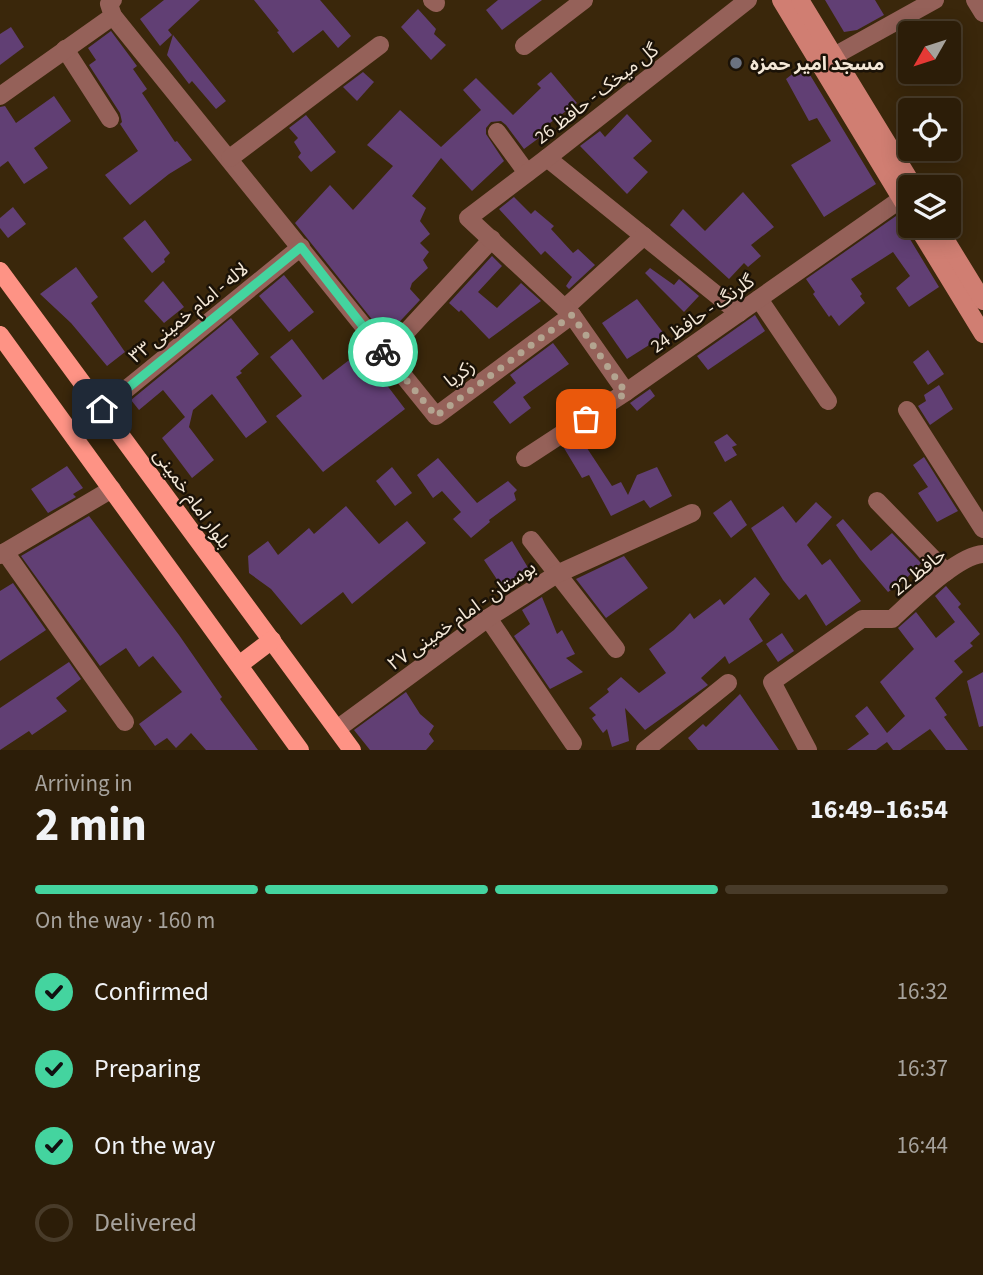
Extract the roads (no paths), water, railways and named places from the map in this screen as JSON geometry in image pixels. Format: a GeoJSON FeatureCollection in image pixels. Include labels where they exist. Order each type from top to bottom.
{"type":"FeatureCollection","features":[{"type":"Feature","properties":{"kind":"main road"},"geometry":{"type":"LineString","coordinates":[[781,0],[898,184]]}},
{"type":"Feature","properties":{"kind":"main road"},"geometry":{"type":"LineString","coordinates":[[800,0],[834,56],[898,181]]}},
{"type":"Feature","properties":{"kind":"main road"},"geometry":{"type":"LineString","coordinates":[[925,238],[983,334]]}},
{"type":"Feature","properties":{"kind":"main road"},"geometry":{"type":"LineString","coordinates":[[944,238],[983,301]]}},
{"type":"Feature","properties":{"kind":"main road","name":"بلوار امام خمینی"},"geometry":{"type":"LineString","coordinates":[[0,271],[352,750]]}},
{"type":"Feature","properties":{"kind":"main road"},"geometry":{"type":"LineString","coordinates":[[0,335],[300,750]]}},
{"type":"Feature","properties":{"kind":"main road"},"geometry":{"type":"LineString","coordinates":[[239,665],[272,640]]}},
{"type":"Feature","properties":{"kind":"street","name":"گل میخک - حافظ 26"},"geometry":{"type":"LineString","coordinates":[[492,239],[468,218],[748,0]]}},
{"type":"Feature","properties":{"kind":"street"},"geometry":{"type":"LineString","coordinates":[[834,56],[935,0]]}},
{"type":"Feature","properties":{"kind":"street"},"geometry":{"type":"LineString","coordinates":[[975,0],[983,13]]}},
{"type":"Feature","properties":{"kind":"street"},"geometry":{"type":"LineString","coordinates":[[524,46],[576,2]]}},
{"type":"Feature","properties":{"kind":"street"},"geometry":{"type":"LineString","coordinates":[[0,96],[65,49],[113,8]]}},
{"type":"Feature","properties":{"kind":"street","name":"زکریا"},"geometry":{"type":"LineString","coordinates":[[113,8],[385,355],[436,416],[568,312]]}},
{"type":"Feature","properties":{"kind":"street"},"geometry":{"type":"LineString","coordinates":[[230,158],[380,45]]}},
{"type":"Feature","properties":{"kind":"street"},"geometry":{"type":"LineString","coordinates":[[65,49],[110,119]]}},
{"type":"Feature","properties":{"kind":"street"},"geometry":{"type":"LineString","coordinates":[[497,132],[527,173]]}},
{"type":"Feature","properties":{"kind":"street"},"geometry":{"type":"LineString","coordinates":[[547,158],[739,313]]}},
{"type":"Feature","properties":{"kind":"street","name":"گلرنگ - حافظ 24"},"geometry":{"type":"LineString","coordinates":[[525,458],[626,393],[759,299],[898,207]]}},
{"type":"Feature","properties":{"kind":"street"},"geometry":{"type":"LineString","coordinates":[[568,312],[644,236]]}},
{"type":"Feature","properties":{"kind":"street"},"geometry":{"type":"LineString","coordinates":[[385,355],[492,239],[568,312],[626,393]]}},
{"type":"Feature","properties":{"kind":"street","name":"لاله - امام خمینی ۳۳"},"geometry":{"type":"LineString","coordinates":[[102,409],[301,247]]}},
{"type":"Feature","properties":{"kind":"street"},"geometry":{"type":"LineString","coordinates":[[759,299],[828,401]]}},
{"type":"Feature","properties":{"kind":"street"},"geometry":{"type":"LineString","coordinates":[[907,410],[983,529]]}},
{"type":"Feature","properties":{"kind":"street"},"geometry":{"type":"LineString","coordinates":[[112,489],[2,553],[125,722]]}},
{"type":"Feature","properties":{"kind":"street"},"geometry":{"type":"LineString","coordinates":[[877,501],[946,572]]}},
{"type":"Feature","properties":{"kind":"street","name":"بوستان - امام خمینی ۲۷"},"geometry":{"type":"LineString","coordinates":[[337,729],[488,618],[557,574],[692,513]]}},
{"type":"Feature","properties":{"kind":"street"},"geometry":{"type":"LineString","coordinates":[[531,540],[616,649]]}},
{"type":"Feature","properties":{"kind":"street","name":"حافظ 22"},"geometry":{"type":"LineString","coordinates":[[807,750],[772,682],[862,619],[892,619],[946,572],[975,554],[983,554]]}},
{"type":"Feature","properties":{"kind":"street"},"geometry":{"type":"LineString","coordinates":[[488,618],[572,748]]}},
{"type":"Feature","properties":{"kind":"street"},"geometry":{"type":"LineString","coordinates":[[645,750],[728,683]]}},
{"type":"Feature","properties":{"kind":"place","name":"مسجد امیر حمزه"},"geometry":{"type":"Point","coordinates":[736,63]}}]}
